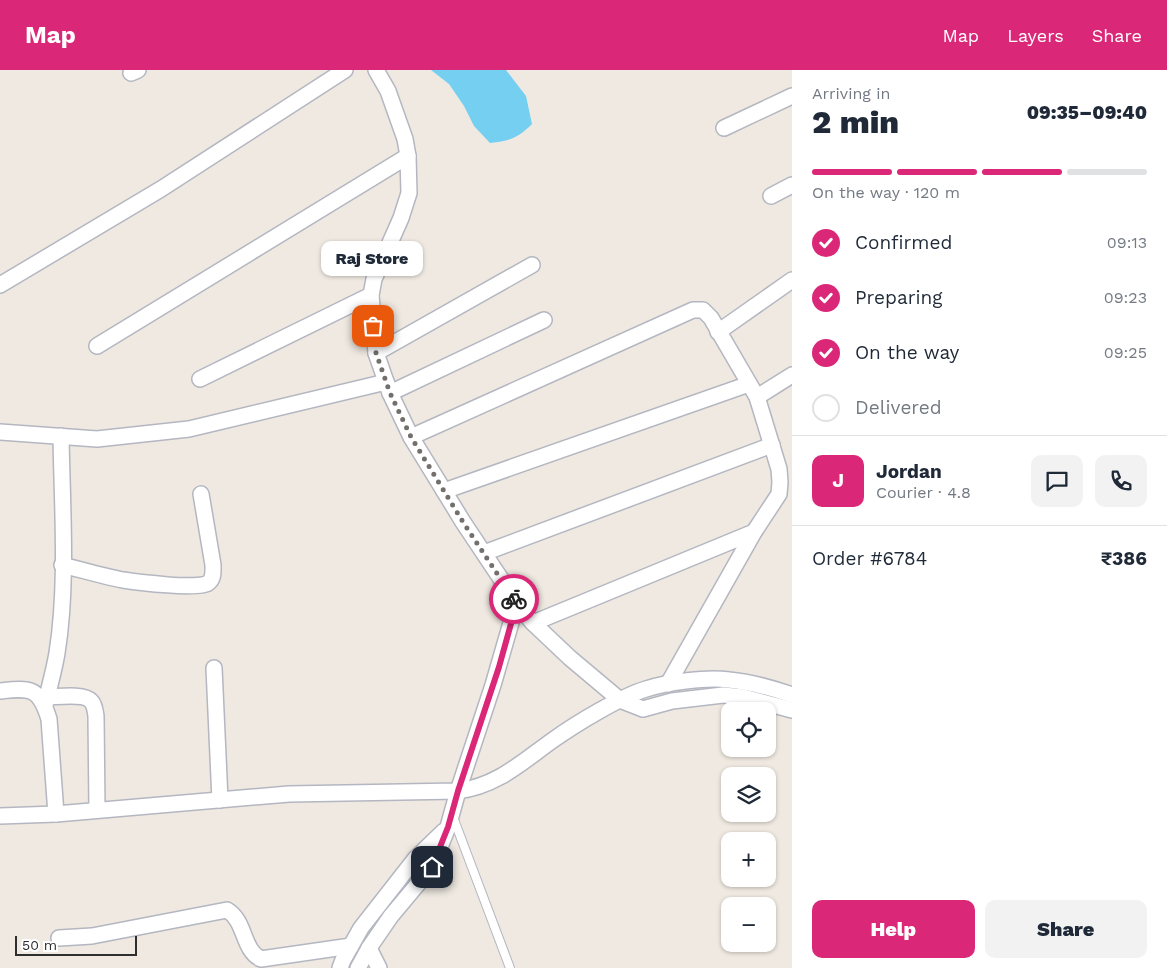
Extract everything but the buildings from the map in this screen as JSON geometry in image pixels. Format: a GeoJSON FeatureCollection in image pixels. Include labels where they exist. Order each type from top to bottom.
{"type":"FeatureCollection","features":[{"type":"Feature","properties":{"kind":"street"},"geometry":{"type":"LineString","coordinates":[[0,285],[161,189],[345,70]]}},
{"type":"Feature","properties":{"kind":"street"},"geometry":{"type":"LineString","coordinates":[[376,70],[388,91],[405,139],[408,156],[409,193],[401,218],[374,279],[371,295],[376,353],[388,387],[411,437],[484,553],[533,623],[570,658],[620,700],[643,709],[672,701],[723,695],[743,697],[792,710]]}},
{"type":"Feature","properties":{"kind":"street"},"geometry":{"type":"LineString","coordinates":[[724,128],[792,96]]}},
{"type":"Feature","properties":{"kind":"street"},"geometry":{"type":"LineString","coordinates":[[97,346],[408,156]]}},
{"type":"Feature","properties":{"kind":"street"},"geometry":{"type":"LineString","coordinates":[[771,196],[792,185]]}},
{"type":"Feature","properties":{"kind":"street"},"geometry":{"type":"LineString","coordinates":[[376,353],[532,264]]}},
{"type":"Feature","properties":{"kind":"street"},"geometry":{"type":"LineString","coordinates":[[718,332],[792,280]]}},
{"type":"Feature","properties":{"kind":"street"},"geometry":{"type":"LineString","coordinates":[[200,379],[371,295]]}},
{"type":"Feature","properties":{"kind":"street"},"geometry":{"type":"LineString","coordinates":[[411,437],[694,310],[703,310],[710,318],[753,391],[772,445],[779,469],[780,482],[778,494],[754,532],[668,684]]}},
{"type":"Feature","properties":{"kind":"street"},"geometry":{"type":"LineString","coordinates":[[0,432],[97,438],[189,429],[388,387],[544,320]]}},
{"type":"Feature","properties":{"kind":"street"},"geometry":{"type":"LineString","coordinates":[[444,491],[753,391],[792,375]]}},
{"type":"Feature","properties":{"kind":"street"},"geometry":{"type":"LineString","coordinates":[[56,814],[46,701],[57,654],[61,614],[61,436]]}},
{"type":"Feature","properties":{"kind":"street"},"geometry":{"type":"LineString","coordinates":[[484,553],[772,445]]}},
{"type":"Feature","properties":{"kind":"street"},"geometry":{"type":"LineString","coordinates":[[62,565],[123,580],[167,585],[202,586],[209,583],[213,577],[213,565],[201,494]]}},
{"type":"Feature","properties":{"kind":"street"},"geometry":{"type":"LineString","coordinates":[[533,623],[754,532]]}},
{"type":"Feature","properties":{"kind":"street"},"geometry":{"type":"LineString","coordinates":[[358,968],[368,948],[391,916],[432,867],[450,820],[517,602]]}},
{"type":"Feature","properties":{"kind":"street"},"geometry":{"type":"LineString","coordinates":[[214,668],[220,800]]}},
{"type":"Feature","properties":{"kind":"street"},"geometry":{"type":"LineString","coordinates":[[0,816],[56,814],[289,794],[458,791],[473,789],[504,775],[556,738],[620,700],[646,689],[668,684],[728,679],[792,695]]}},
{"type":"Feature","properties":{"kind":"street"},"geometry":{"type":"LineString","coordinates":[[0,690],[29,689],[46,701],[81,696],[90,700],[94,706],[97,724],[97,810]]}},
{"type":"Feature","properties":{"kind":"street"},"geometry":{"type":"LineString","coordinates":[[340,968],[361,928],[415,859],[450,820]]}},
{"type":"Feature","properties":{"kind":"street"},"geometry":{"type":"LineString","coordinates":[[59,938],[92,936],[227,910],[233,913],[239,921],[254,962],[261,959],[351,946]]}},
{"type":"Feature","properties":{"kind":"street"},"geometry":{"type":"LineString","coordinates":[[368,948],[379,968]]}},
{"type":"Feature","properties":{"kind":"lane"},"geometry":{"type":"LineString","coordinates":[[450,820],[510,968]]}},
{"type":"Feature","properties":{"kind":"water"},"geometry":{"type":"Polygon","coordinates":[[[431,70],[506,70],[526,96],[532,124],[513,138],[490,143],[474,126],[464,106],[449,84],[431,70]]]}},
{"type":"Feature","properties":{"kind":"way so far"},"geometry":{"type":"LineString","coordinates":[[373,326],[376,353],[390,393],[411,437],[463,522],[514,599]]}},
{"type":"Feature","properties":{"kind":"place","name":"Raj Store"},"geometry":{"type":"Point","coordinates":[373,326]}},
{"type":"Feature","properties":{"kind":"route"},"geometry":{"type":"LineString","coordinates":[[432,867],[448,827],[499,667],[517,602],[514,599]]}}]}
